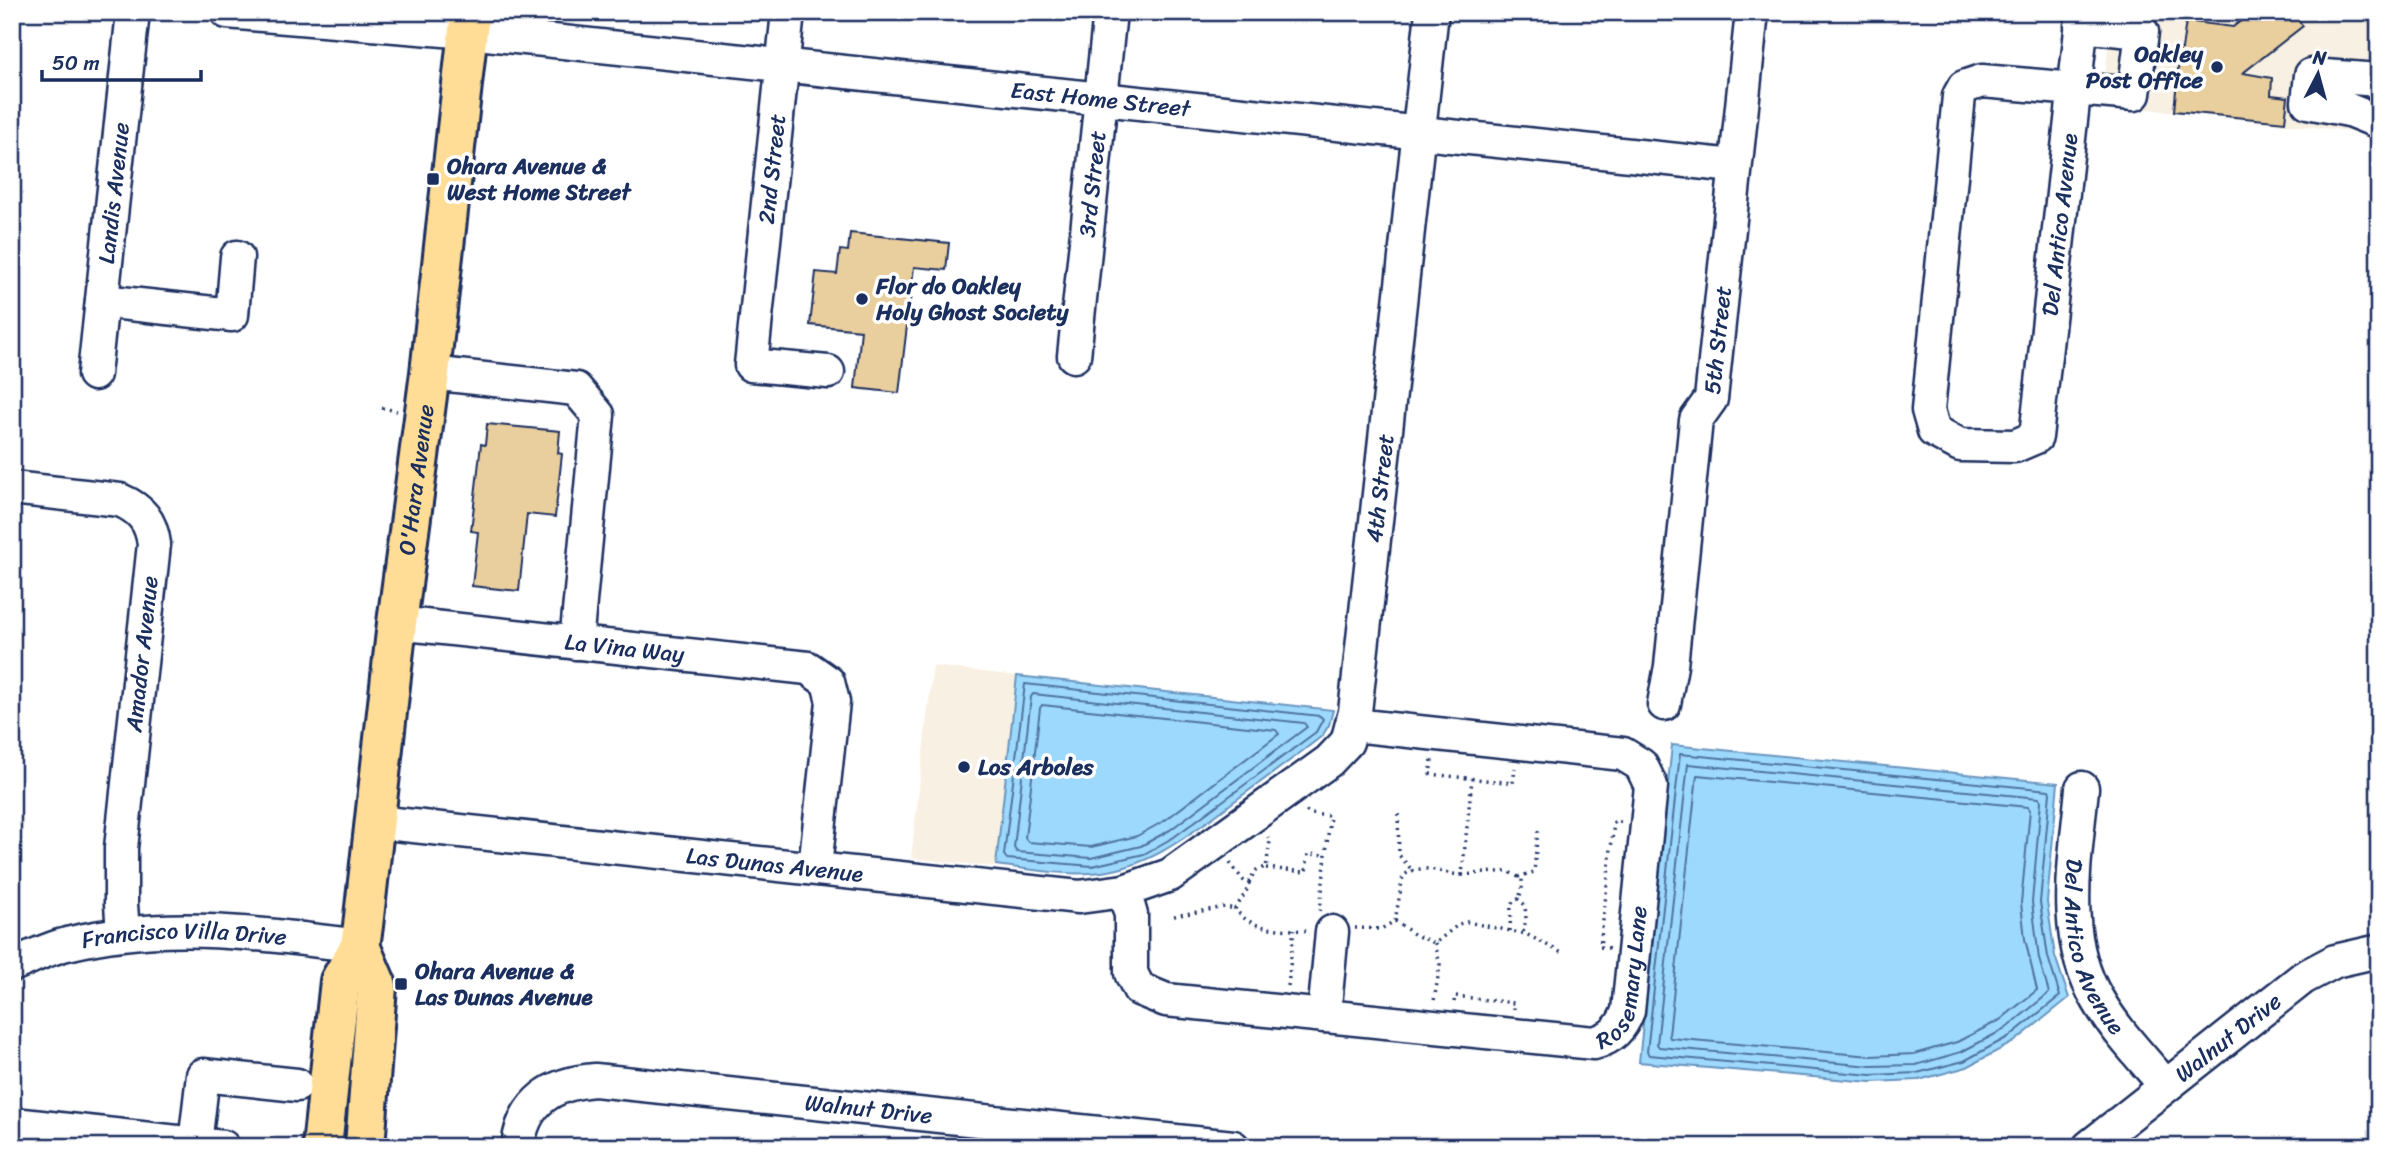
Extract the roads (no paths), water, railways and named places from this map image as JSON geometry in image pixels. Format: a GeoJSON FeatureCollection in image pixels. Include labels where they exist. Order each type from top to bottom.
{"type":"FeatureCollection","features":[{"type":"Feature","properties":{"kind":"main road","name":"O'Hara Avenue"},"geometry":{"type":"LineString","coordinates":[[322,1147],[340,981],[360,947],[397,623],[430,373],[469,22]]}},
{"type":"Feature","properties":{"kind":"main road"},"geometry":{"type":"LineString","coordinates":[[360,947],[377,986],[365,1147]]}},
{"type":"Feature","properties":{"kind":"street","name":"East Home Street"},"geometry":{"type":"LineString","coordinates":[[227,12],[469,22],[782,65],[1734,166]]}},
{"type":"Feature","properties":{"kind":"street","name":"2nd Street"},"geometry":{"type":"LineString","coordinates":[[788,12],[751,365],[828,372]]}},
{"type":"Feature","properties":{"kind":"street","name":"3rd Street"},"geometry":{"type":"LineString","coordinates":[[1074,356],[1110,12]]}},
{"type":"Feature","properties":{"kind":"street","name":"4th Street"},"geometry":{"type":"LineString","coordinates":[[1170,875],[1329,761],[1347,742],[1353,725],[1432,12]]}},
{"type":"Feature","properties":{"kind":"street","name":"5th Street"},"geometry":{"type":"LineString","coordinates":[[1664,704],[1671,666],[1696,420],[1711,400],[1752,12]]}},
{"type":"Feature","properties":{"kind":"street","name":"Landis Avenue"},"geometry":{"type":"LineString","coordinates":[[94,374],[127,13]]}},
{"type":"Feature","properties":{"kind":"street"},"geometry":{"type":"LineString","coordinates":[[2074,88],[2134,94],[2142,32],[2082,19]]}},
{"type":"Feature","properties":{"kind":"street","name":"Del Antico Avenue"},"geometry":{"type":"LineString","coordinates":[[2074,88],[1982,81],[1964,87],[1959,96],[1928,410],[1934,431],[1960,446],[2015,446],[2036,437],[2082,19]]}},
{"type":"Feature","properties":{"kind":"street"},"geometry":{"type":"LineString","coordinates":[[2379,80],[2311,75],[2308,102],[2349,110],[2379,122]]}},
{"type":"Feature","properties":{"kind":"street"},"geometry":{"type":"LineString","coordinates":[[102,301],[232,315],[237,257]]}},
{"type":"Feature","properties":{"kind":"street"},"geometry":{"type":"LineString","coordinates":[[430,373],[576,389],[598,415],[576,643]]}},
{"type":"Feature","properties":{"kind":"street","name":"Amador Avenue"},"geometry":{"type":"LineString","coordinates":[[12,488],[120,500],[135,507],[152,530],[154,544],[121,848],[123,933]]}},
{"type":"Feature","properties":{"kind":"street","name":"La Vina Way"},"geometry":{"type":"LineString","coordinates":[[397,623],[808,668],[828,682],[834,702],[815,867]]}},
{"type":"Feature","properties":{"kind":"street","name":"Rosemary Lane"},"geometry":{"type":"LineString","coordinates":[[1124,891],[1130,915],[1131,973],[1139,989],[1166,1000],[1594,1043],[1607,1039],[1622,1025],[1628,1011],[1651,786],[1641,765],[1623,754],[1353,725]]}},
{"type":"Feature","properties":{"kind":"street","name":"Del Antico Avenue"},"geometry":{"type":"LineString","coordinates":[[2082,788],[2073,880],[2073,918],[2081,960],[2097,999],[2165,1085]]}},
{"type":"Feature","properties":{"kind":"street","name":"Las Dunas Avenue"},"geometry":{"type":"LineString","coordinates":[[376,822],[1079,897],[1124,891],[1170,875]]}},
{"type":"Feature","properties":{"kind":"street"},"geometry":{"type":"LineString","coordinates":[[1324,1016],[1330,929]]}},
{"type":"Feature","properties":{"kind":"street","name":"Francisco Villa Drive"},"geometry":{"type":"LineString","coordinates":[[12,965],[64,944],[123,933],[160,930],[225,930],[360,947]]}},
{"type":"Feature","properties":{"kind":"street","name":"Walnut Drive"},"geometry":{"type":"LineString","coordinates":[[2089,1147],[2303,978],[2335,961],[2379,951]]}},
{"type":"Feature","properties":{"kind":"street"},"geometry":{"type":"LineString","coordinates":[[12,1129],[23,1125],[125,1141],[209,1145],[203,1075],[297,1085]]}},
{"type":"Feature","properties":{"kind":"street","name":"Walnut Drive"},"geometry":{"type":"LineString","coordinates":[[518,1147],[530,1111],[548,1091],[571,1082],[595,1080],[1124,1141],[1233,1147]]}},
{"type":"Feature","properties":{"kind":"water"},"geometry":{"type":"Polygon","coordinates":[[[1017,676],[1333,710],[1329,725],[1322,736],[1169,847],[1132,865],[1112,870],[1091,873],[1044,871],[996,865],[1017,676]]]}},
{"type":"Feature","properties":{"kind":"water"},"geometry":{"type":"Polygon","coordinates":[[[1672,745],[2058,783],[2047,902],[2055,956],[2069,998],[2014,1042],[1967,1067],[1919,1080],[1871,1082],[1639,1062],[1672,745]]]}},
{"type":"Feature","properties":{"kind":"place","name":"Oakley Post Office"},"geometry":{"type":"Point","coordinates":[2217,67]}},
{"type":"Feature","properties":{"kind":"place","name":"Ohara Avenue & West Home Street"},"geometry":{"type":"Point","coordinates":[433,179]}},
{"type":"Feature","properties":{"kind":"place","name":"Flor do Oakley Holy Ghost Society"},"geometry":{"type":"Point","coordinates":[862,299]}},
{"type":"Feature","properties":{"kind":"place","name":"Los Arboles"},"geometry":{"type":"Point","coordinates":[964,767]}},
{"type":"Feature","properties":{"kind":"place","name":"Ohara Avenue & Las Dunas Avenue"},"geometry":{"type":"Point","coordinates":[401,984]}}]}
